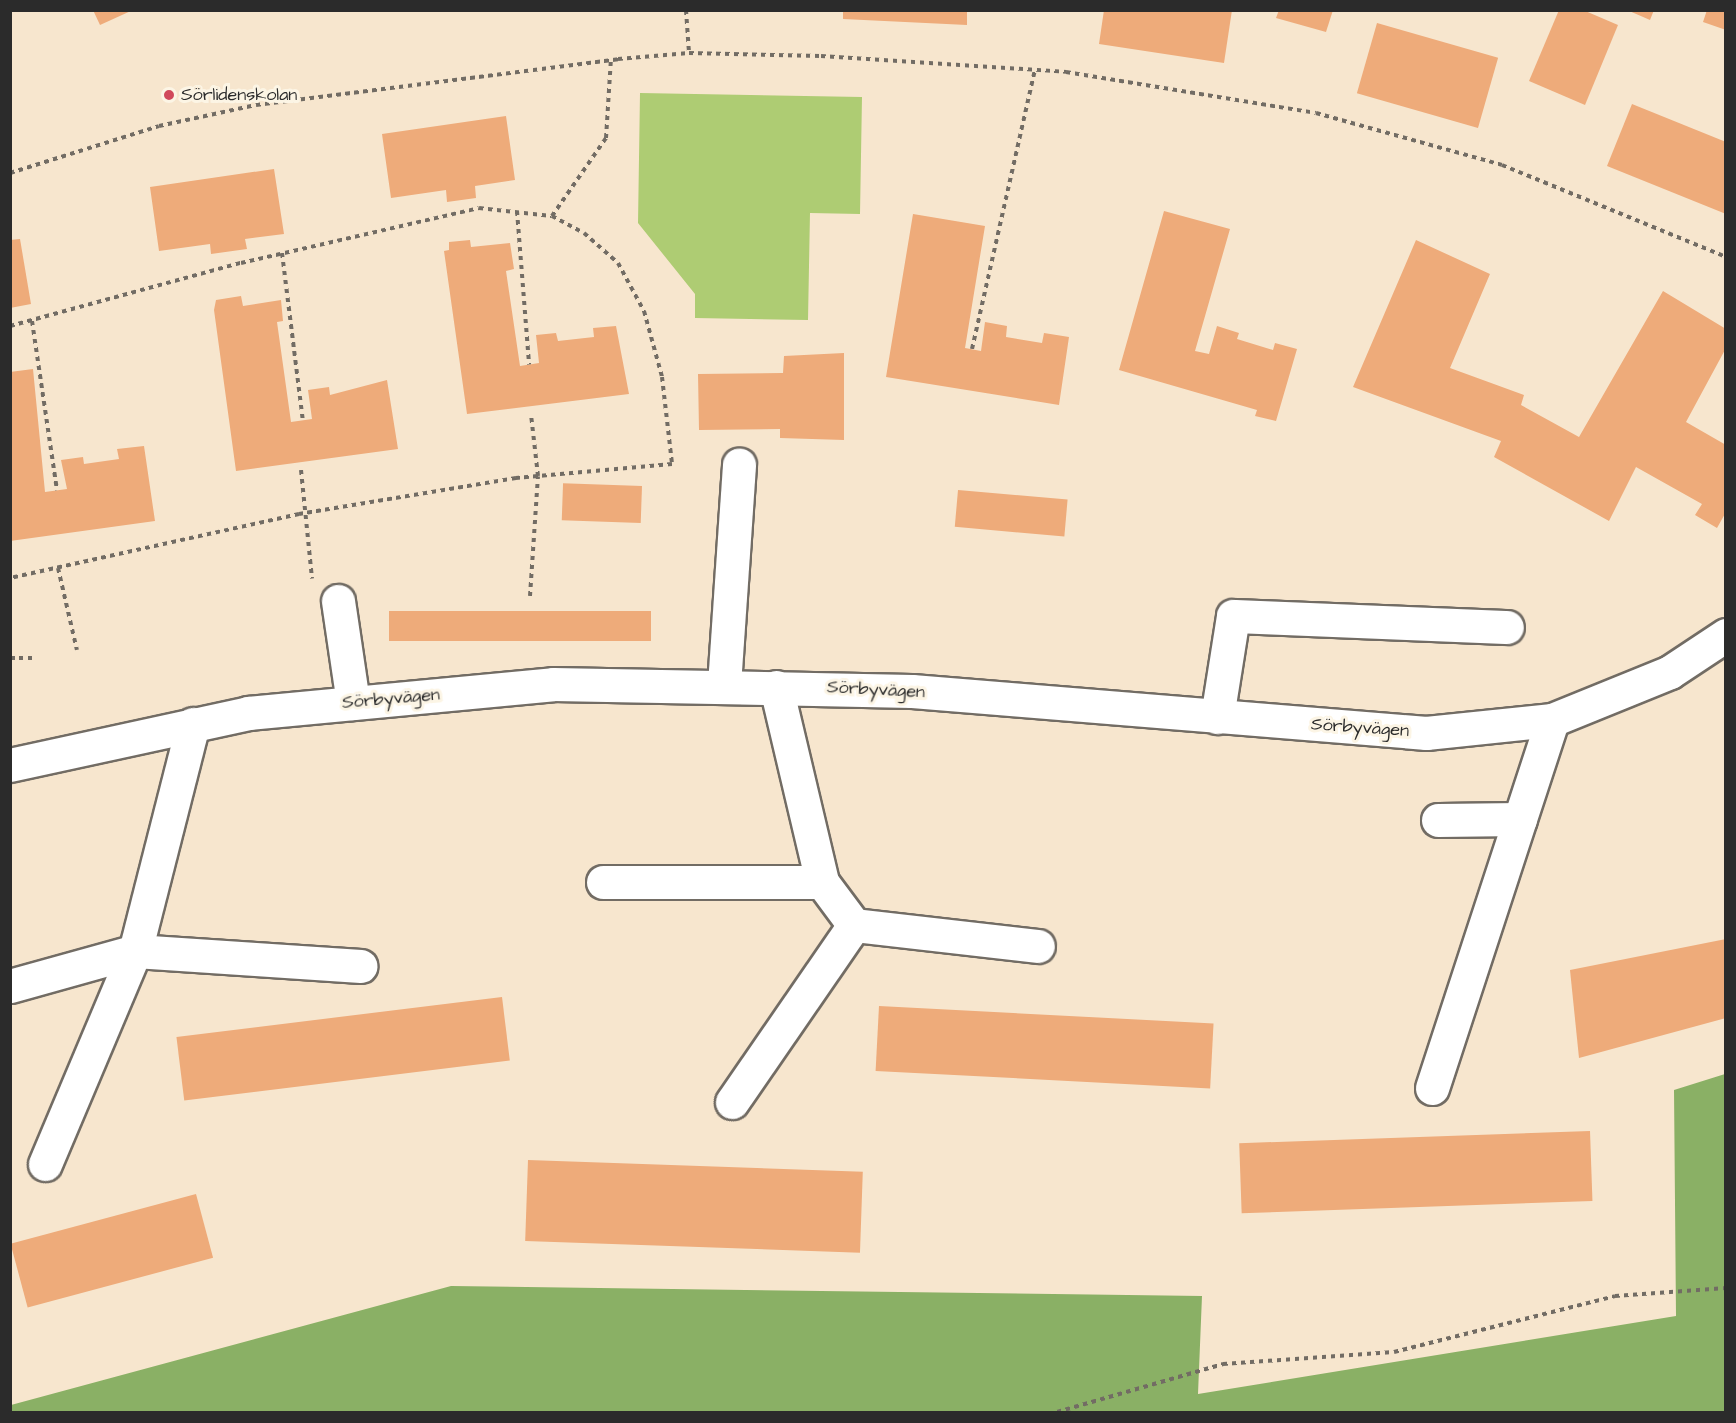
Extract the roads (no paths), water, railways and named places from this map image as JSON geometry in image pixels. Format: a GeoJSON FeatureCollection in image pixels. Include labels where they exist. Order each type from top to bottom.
{"type":"FeatureCollection","features":[{"type":"Feature","properties":{"kind":"street"},"geometry":{"type":"LineString","coordinates":[[724,685],[739,465]]}},
{"type":"Feature","properties":{"kind":"street"},"geometry":{"type":"LineString","coordinates":[[325,592],[353,703]]}},
{"type":"Feature","properties":{"kind":"street"},"geometry":{"type":"LineString","coordinates":[[1217,717],[1233,616],[1506,627]]}},
{"type":"Feature","properties":{"kind":"street","name":"Sörbyvägen"},"geometry":{"type":"LineString","coordinates":[[10,765],[248,713],[553,684],[724,685],[912,691],[1426,733],[1552,720],[1670,672],[1725,635]]}},
{"type":"Feature","properties":{"kind":"street"},"geometry":{"type":"LineString","coordinates":[[776,687],[822,882],[854,925],[1038,946]]}},
{"type":"Feature","properties":{"kind":"street"},"geometry":{"type":"LineString","coordinates":[[1432,1088],[1552,720]]}},
{"type":"Feature","properties":{"kind":"street"},"geometry":{"type":"LineString","coordinates":[[45,1164],[135,951],[193,724]]}},
{"type":"Feature","properties":{"kind":"street"},"geometry":{"type":"LineString","coordinates":[[1438,820],[1520,819]]}},
{"type":"Feature","properties":{"kind":"street"},"geometry":{"type":"LineString","coordinates":[[603,882],[822,882]]}},
{"type":"Feature","properties":{"kind":"street"},"geometry":{"type":"LineString","coordinates":[[732,1102],[854,925]]}},
{"type":"Feature","properties":{"kind":"street"},"geometry":{"type":"LineString","coordinates":[[10,986],[135,951],[361,966]]}},
{"type":"Feature","properties":{"kind":"place","name":"Sörlidenskolan"},"geometry":{"type":"Point","coordinates":[169,95]}}]}
